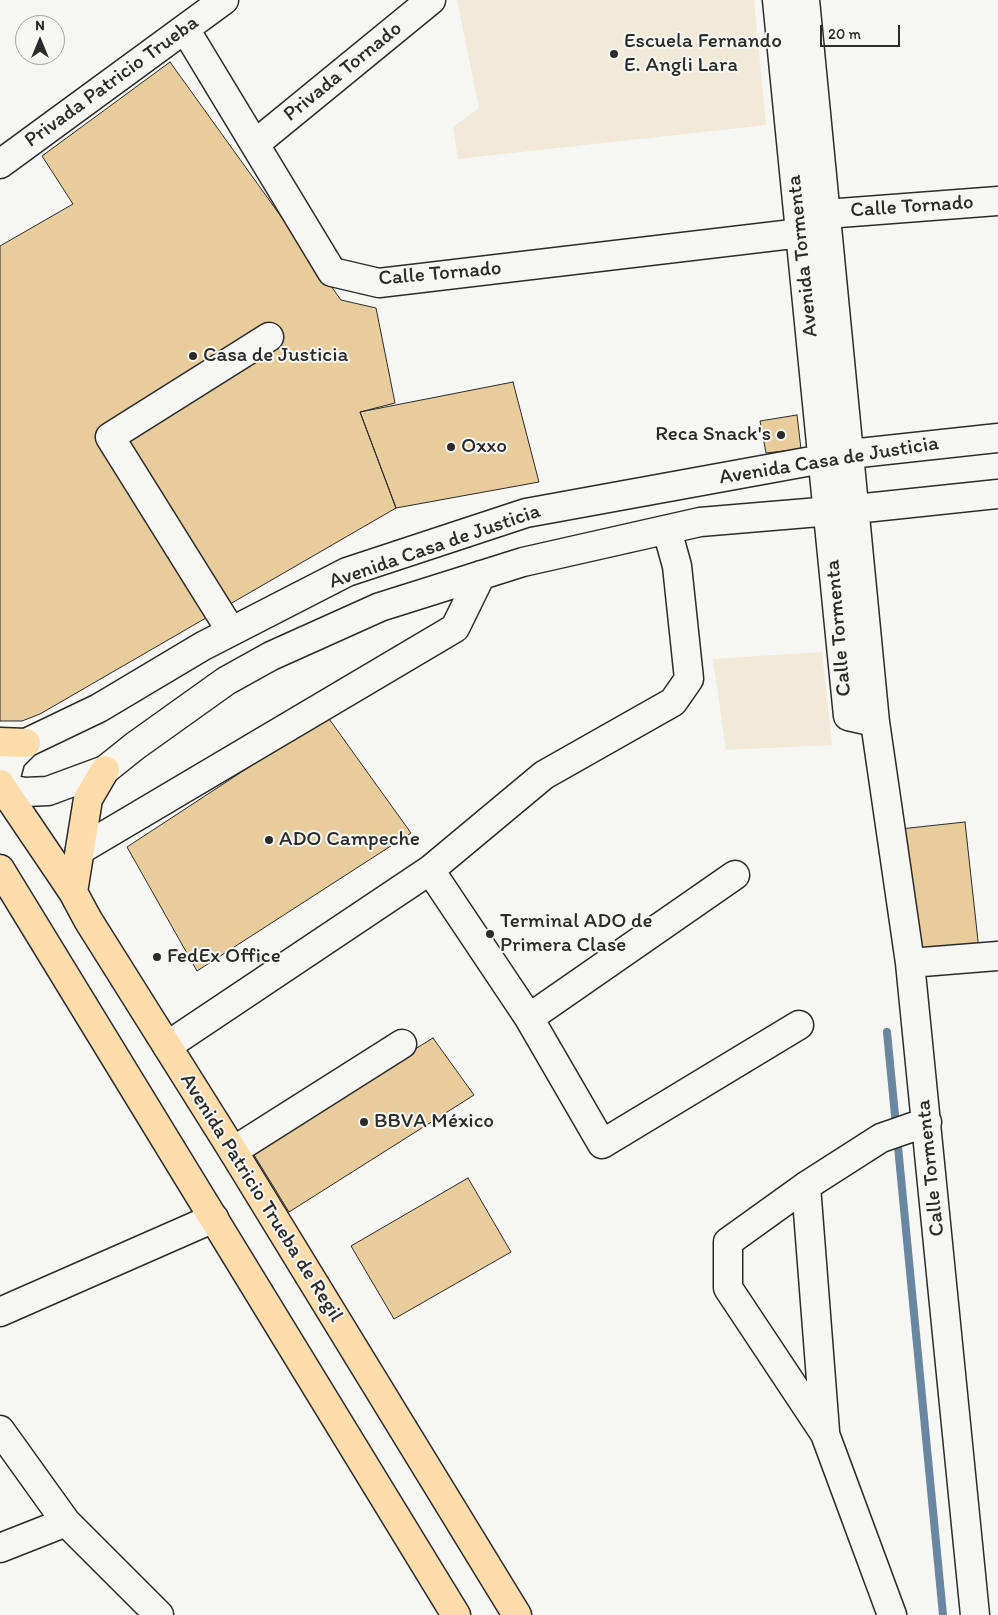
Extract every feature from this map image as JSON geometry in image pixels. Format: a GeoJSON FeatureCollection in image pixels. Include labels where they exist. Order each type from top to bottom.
{"type":"FeatureCollection","features":[{"type":"Feature","properties":{"kind":"main road"},"geometry":{"type":"LineString","coordinates":[[73,892],[88,798],[105,770]]}},
{"type":"Feature","properties":{"kind":"main road","name":"Avenida Patricio Trueba de Regil"},"geometry":{"type":"LineString","coordinates":[[1,788],[73,892],[88,920],[233,1151],[517,1615]]}},
{"type":"Feature","properties":{"kind":"main road"},"geometry":{"type":"LineString","coordinates":[[1,867],[456,1615]]}},
{"type":"Feature","properties":{"kind":"street","name":"Privada Patricio Trueba"},"geometry":{"type":"LineString","coordinates":[[4,158],[224,0]]}},
{"type":"Feature","properties":{"kind":"street","name":"Privada Tornado"},"geometry":{"type":"LineString","coordinates":[[255,144],[432,0]]}},
{"type":"Feature","properties":{"kind":"street","name":"Avenida Tormenta"},"geometry":{"type":"LineString","coordinates":[[777,0],[828,511]]}},
{"type":"Feature","properties":{"kind":"street","name":"Avenida Tormenta"},"geometry":{"type":"LineString","coordinates":[[805,0],[855,509]]}},
{"type":"Feature","properties":{"kind":"street","name":"Calle Tornado"},"geometry":{"type":"LineString","coordinates":[[185,29],[332,272],[379,283],[801,233]]}},
{"type":"Feature","properties":{"kind":"street","name":"Calle Tornado"},"geometry":{"type":"LineString","coordinates":[[826,214],[998,201]]}},
{"type":"Feature","properties":{"kind":"street"},"geometry":{"type":"LineString","coordinates":[[230,631],[110,437],[268,337]]}},
{"type":"Feature","properties":{"kind":"street","name":"Avenida Casa de Justicia"},"geometry":{"type":"LineString","coordinates":[[13,742],[99,708],[202,646],[348,572],[526,513],[850,454],[998,438]]}},
{"type":"Feature","properties":{"kind":"street","name":"Avenida Casa de Justicia"},"geometry":{"type":"LineString","coordinates":[[1,788],[25,792],[48,792],[105,770],[135,746],[226,681],[272,656],[380,608],[523,562],[700,522],[855,509],[998,494]]}},
{"type":"Feature","properties":{"kind":"street","name":"Calle Tormenta"},"geometry":{"type":"LineString","coordinates":[[855,509],[875,722],[910,963],[975,1615]]}},
{"type":"Feature","properties":{"kind":"street","name":"Calle Tormenta"},"geometry":{"type":"LineString","coordinates":[[828,511],[848,716],[875,722]]}},
{"type":"Feature","properties":{"kind":"street"},"geometry":{"type":"LineString","coordinates":[[168,1046],[430,870],[544,775],[673,702],[689,679],[677,566],[666,530]]}},
{"type":"Feature","properties":{"kind":"street"},"geometry":{"type":"LineString","coordinates":[[80,850],[455,628],[481,575]]}},
{"type":"Feature","properties":{"kind":"street"},"geometry":{"type":"LineString","coordinates":[[202,646],[226,681]]}},
{"type":"Feature","properties":{"kind":"street"},"geometry":{"type":"LineString","coordinates":[[1,788],[11,758],[13,742]]}},
{"type":"Feature","properties":{"kind":"street"},"geometry":{"type":"LineString","coordinates":[[430,870],[529,1018],[602,1144],[799,1025]]}},
{"type":"Feature","properties":{"kind":"street"},"geometry":{"type":"LineString","coordinates":[[529,1018],[736,875]]}},
{"type":"Feature","properties":{"kind":"street"},"geometry":{"type":"LineString","coordinates":[[910,963],[998,956]]}},
{"type":"Feature","properties":{"kind":"street"},"geometry":{"type":"LineString","coordinates":[[233,1151],[402,1044]]}},
{"type":"Feature","properties":{"kind":"street"},"geometry":{"type":"LineString","coordinates":[[892,1615],[825,1434],[728,1288],[728,1242],[806,1186],[881,1138],[927,1122]]}},
{"type":"Feature","properties":{"kind":"street"},"geometry":{"type":"LineString","coordinates":[[806,1186],[825,1434]]}},
{"type":"Feature","properties":{"kind":"street"},"geometry":{"type":"LineString","coordinates":[[0,1312],[214,1218]]}},
{"type":"Feature","properties":{"kind":"street"},"geometry":{"type":"LineString","coordinates":[[0,1430],[66,1522],[159,1615]]}},
{"type":"Feature","properties":{"kind":"street"},"geometry":{"type":"LineString","coordinates":[[0,1548],[66,1522]]}},
{"type":"Feature","properties":{"kind":"shaded area","name":"Escuela Fernando E. Angli Lara"},"geometry":{"type":"Polygon","coordinates":[[[457,0],[754,0],[766,125],[458,159],[453,127],[479,108],[457,0]]]}},
{"type":"Feature","properties":{"kind":"shaded area"},"geometry":{"type":"Polygon","coordinates":[[[822,652],[832,745],[726,750],[713,659],[822,652]]]}},
{"type":"Feature","properties":{"kind":"building","name":"Casa de Justicia"},"geometry":{"type":"Polygon","coordinates":[[[170,62],[341,300],[376,308],[395,403],[360,412],[396,508],[40,714],[22,721],[0,721],[0,246],[73,204],[42,156],[170,62]]]}},
{"type":"Feature","properties":{"kind":"building","name":"Oxxo"},"geometry":{"type":"Polygon","coordinates":[[[513,382],[539,482],[396,508],[360,412],[513,382]]]}},
{"type":"Feature","properties":{"kind":"building","name":"Reca Snack's"},"geometry":{"type":"Polygon","coordinates":[[[797,415],[801,449],[766,453],[760,421],[797,415]]]}},
{"type":"Feature","properties":{"kind":"building","name":"ADO Campeche"},"geometry":{"type":"Polygon","coordinates":[[[327,716],[411,833],[197,971],[127,847],[327,716]]]}},
{"type":"Feature","properties":{"kind":"building"},"geometry":{"type":"Polygon","coordinates":[[[965,822],[979,950],[915,957],[900,829],[965,822]]]}},
{"type":"Feature","properties":{"kind":"building","name":"BBVA México"},"geometry":{"type":"Polygon","coordinates":[[[433,1038],[474,1095],[289,1212],[251,1150],[433,1038]]]}},
{"type":"Feature","properties":{"kind":"building"},"geometry":{"type":"Polygon","coordinates":[[[468,1178],[511,1252],[394,1319],[351,1246],[468,1178]]]}},
{"type":"Feature","properties":{"kind":"waterway"},"geometry":{"type":"LineString","coordinates":[[887,1032],[943,1615]]}},
{"type":"Feature","properties":{"kind":"place","name":"Escuela Fernando E. Angli Lara"},"geometry":{"type":"Point","coordinates":[614,54]}},
{"type":"Feature","properties":{"kind":"place","name":"Casa de Justicia"},"geometry":{"type":"Point","coordinates":[193,356]}},
{"type":"Feature","properties":{"kind":"place","name":"Reca Snack's"},"geometry":{"type":"Point","coordinates":[781,435]}},
{"type":"Feature","properties":{"kind":"place","name":"Oxxo"},"geometry":{"type":"Point","coordinates":[451,447]}},
{"type":"Feature","properties":{"kind":"place","name":"ADO Campeche"},"geometry":{"type":"Point","coordinates":[269,840]}},
{"type":"Feature","properties":{"kind":"place","name":"Terminal ADO de Primera Clase"},"geometry":{"type":"Point","coordinates":[490,934]}},
{"type":"Feature","properties":{"kind":"place","name":"FedEx Office"},"geometry":{"type":"Point","coordinates":[157,957]}},
{"type":"Feature","properties":{"kind":"place","name":"BBVA México"},"geometry":{"type":"Point","coordinates":[364,1122]}}]}
